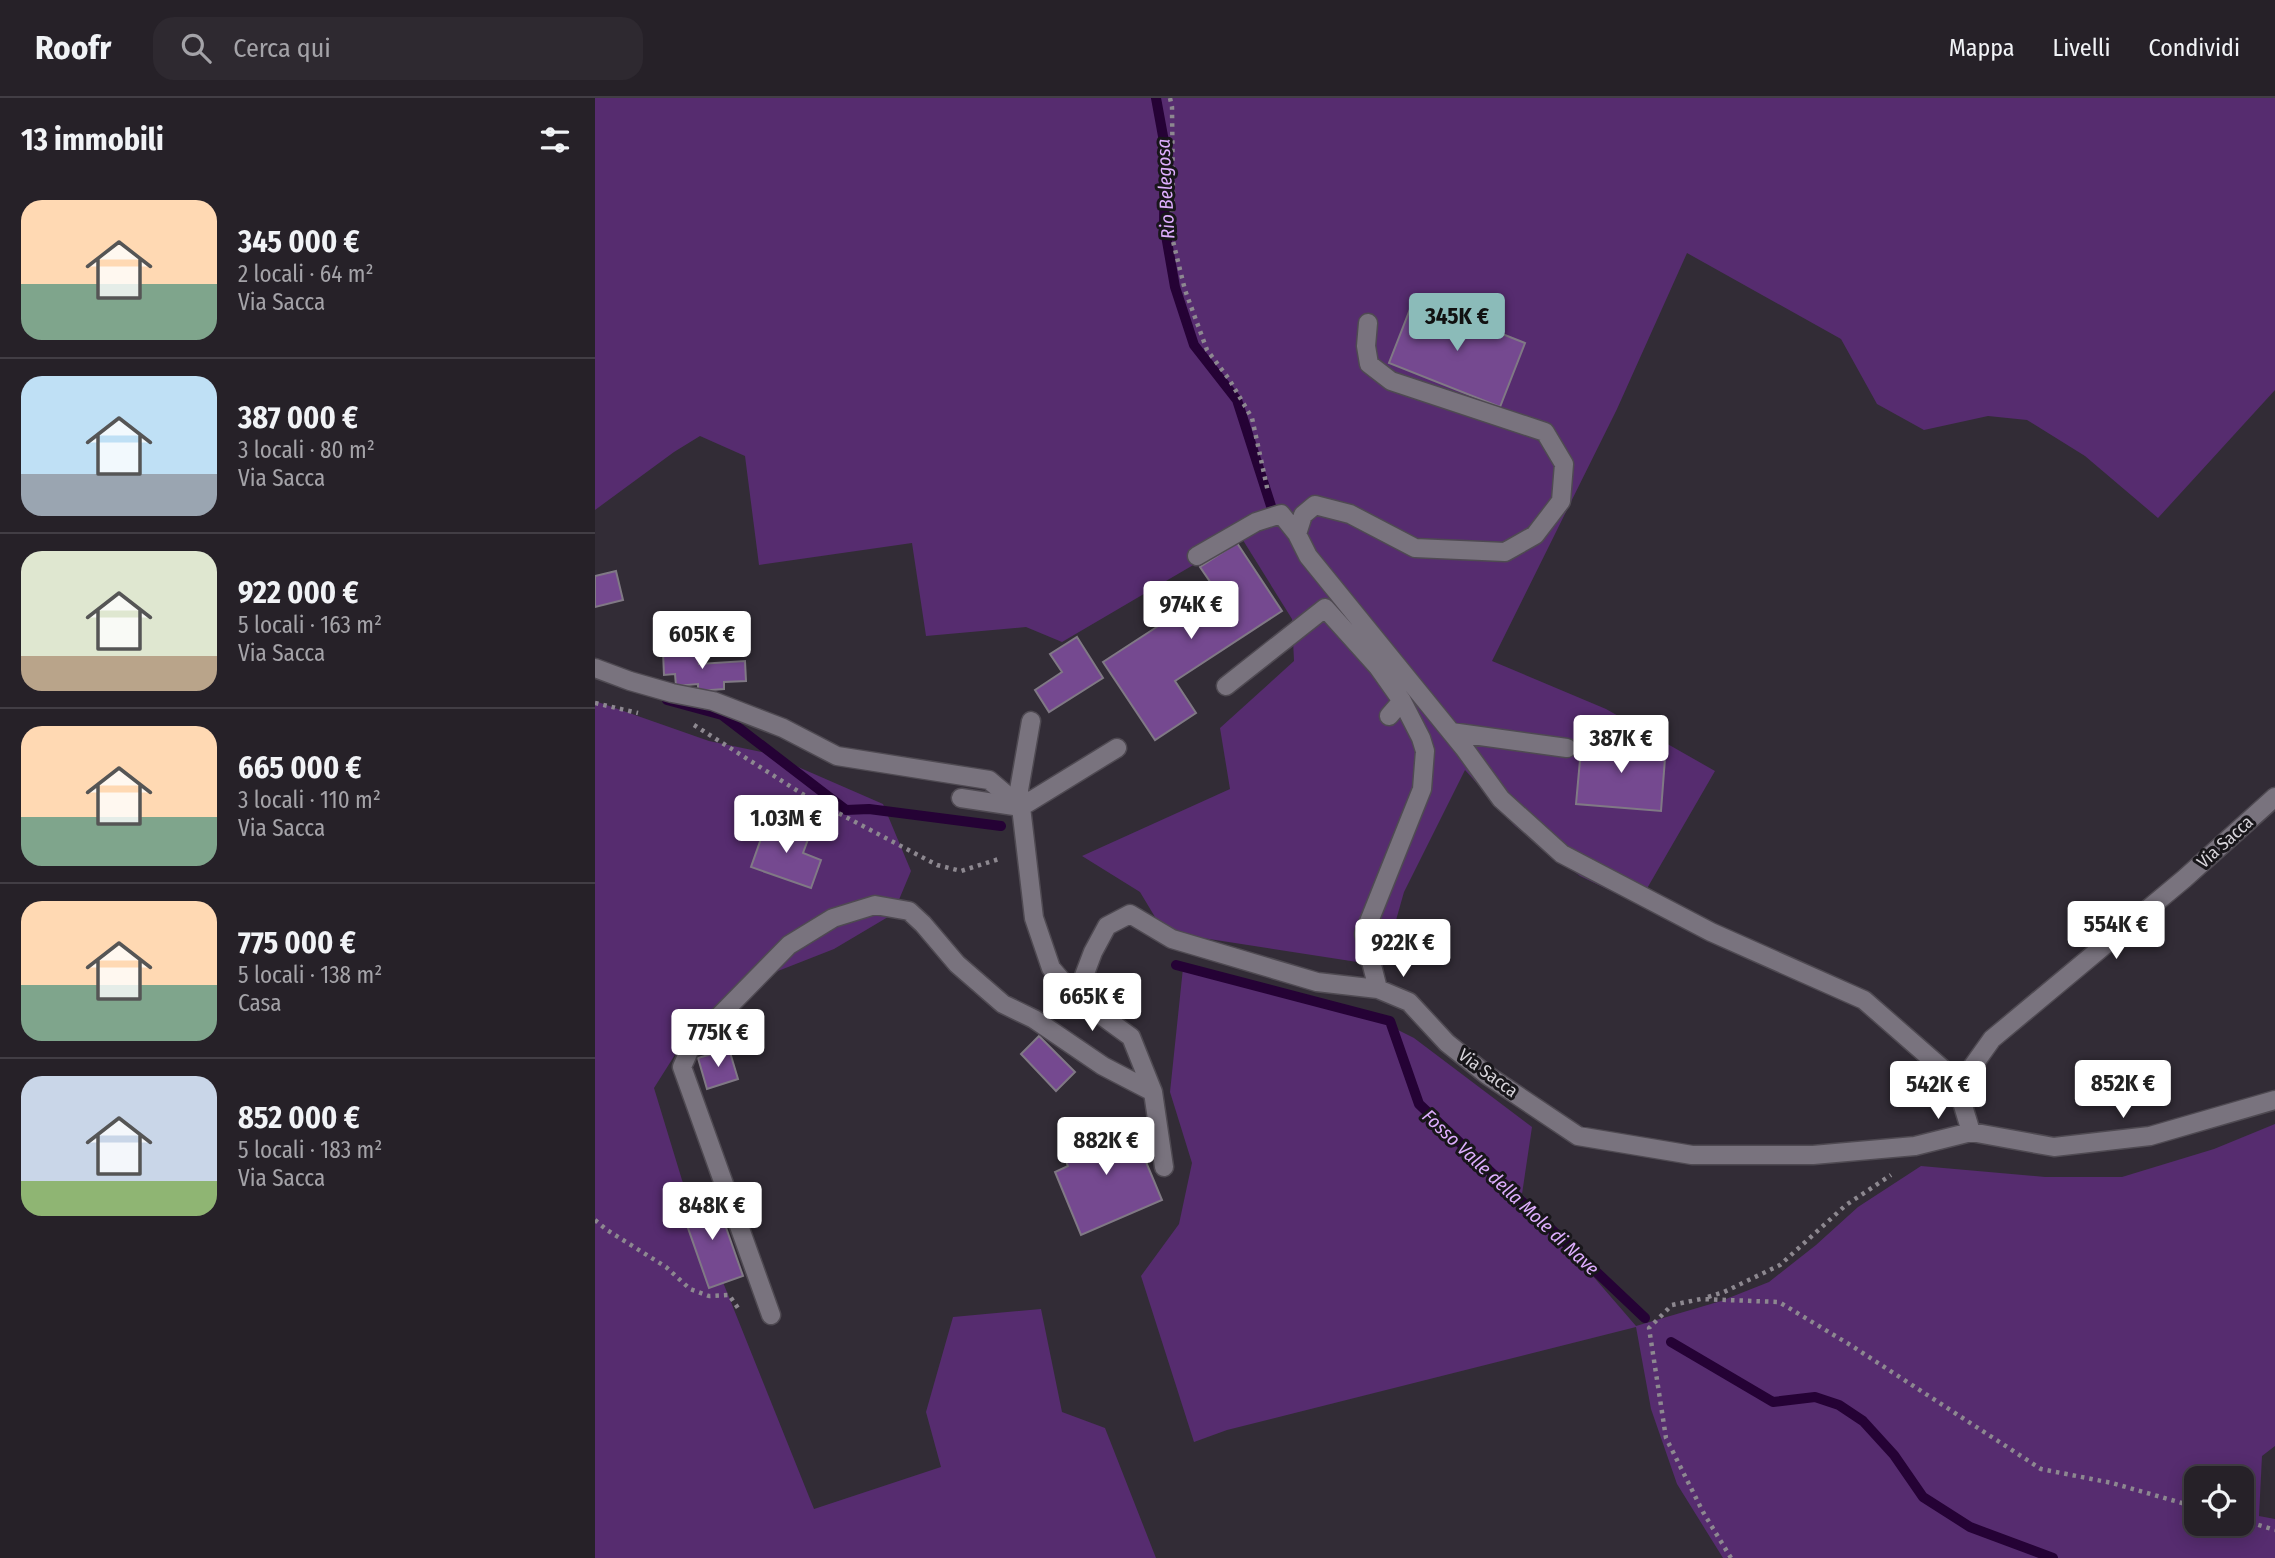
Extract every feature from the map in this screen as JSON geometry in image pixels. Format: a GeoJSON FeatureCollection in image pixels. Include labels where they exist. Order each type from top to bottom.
{"type":"FeatureCollection","features":[{"type":"Feature","properties":{"kind":"street"},"geometry":{"type":"LineString","coordinates":[[1297,534],[1303,515],[1315,505],[1350,514],[1415,548],[1505,552],[1535,535],[1561,501],[1564,464],[1545,432],[1391,381],[1369,364],[1366,346],[1369,323]]}},
{"type":"Feature","properties":{"kind":"street"},"geometry":{"type":"LineString","coordinates":[[1197,556],[1256,522],[1281,514],[1297,534],[1308,556],[1451,732],[1501,799],[1562,854],[1711,932],[1864,1000],[1960,1084],[1961,1099],[1971,1132]]}},
{"type":"Feature","properties":{"kind":"street"},"geometry":{"type":"LineString","coordinates":[[1226,686],[1325,608],[1347,644],[1402,701],[1421,738],[1425,751],[1422,789],[1364,934],[1378,989]]}},
{"type":"Feature","properties":{"kind":"street"},"geometry":{"type":"LineString","coordinates":[[595,668],[651,687],[713,701],[783,728],[837,756],[989,780],[1020,798]]}},
{"type":"Feature","properties":{"kind":"street"},"geometry":{"type":"LineString","coordinates":[[1389,716],[1402,701]]}},
{"type":"Feature","properties":{"kind":"street"},"geometry":{"type":"LineString","coordinates":[[1031,721],[1020,798],[1034,918],[1051,968],[1076,997],[1131,1037],[1153,1092],[1164,1167]]}},
{"type":"Feature","properties":{"kind":"street"},"geometry":{"type":"LineString","coordinates":[[1451,732],[1567,748]]}},
{"type":"Feature","properties":{"kind":"street"},"geometry":{"type":"LineString","coordinates":[[961,799],[1020,798],[1117,748]]}},
{"type":"Feature","properties":{"kind":"street","name":"Via Sacca"},"geometry":{"type":"LineString","coordinates":[[1960,1084],[1992,1039],[2184,879],[2275,797]]}},
{"type":"Feature","properties":{"kind":"street"},"geometry":{"type":"LineString","coordinates":[[771,1315],[682,1067],[692,1044],[789,944],[833,918],[875,905],[909,911],[957,964],[1003,1004],[1034,1019],[1103,1066],[1153,1092]]}},
{"type":"Feature","properties":{"kind":"street","name":"Via Sacca"},"geometry":{"type":"LineString","coordinates":[[1076,997],[1093,952],[1107,926],[1130,914],[1172,939],[1317,982],[1378,989],[1409,1002],[1447,1043],[1487,1075],[1578,1136],[1692,1155],[1799,1155],[1915,1146],[1971,1132],[2054,1147],[2150,1136],[2275,1100]]}},
{"type":"Feature","properties":{"kind":"path"},"geometry":{"type":"LineString","coordinates":[[1170,98],[1173,196],[1171,233],[1185,290],[1207,350],[1229,379],[1252,418],[1269,496],[1281,514]]}},
{"type":"Feature","properties":{"kind":"path"},"geometry":{"type":"LineString","coordinates":[[595,703],[642,714]]}},
{"type":"Feature","properties":{"kind":"path"},"geometry":{"type":"LineString","coordinates":[[689,722],[804,795],[937,865],[961,871],[1007,857],[1026,838]]}},
{"type":"Feature","properties":{"kind":"path"},"geometry":{"type":"LineString","coordinates":[[1731,1558],[1703,1512],[1666,1438],[1649,1328],[1672,1305],[1724,1293],[1780,1265],[1846,1205]]}},
{"type":"Feature","properties":{"kind":"path"},"geometry":{"type":"LineString","coordinates":[[595,1220],[666,1267],[690,1289],[709,1296],[729,1295],[740,1310],[771,1315]]}},
{"type":"Feature","properties":{"kind":"path"},"geometry":{"type":"LineString","coordinates":[[1701,1299],[1779,1302],[1852,1346],[2041,1469],[2112,1483],[2184,1504]]}},
{"type":"Feature","properties":{"kind":"path"},"geometry":{"type":"LineString","coordinates":[[2254,1524],[2275,1530]]}},
{"type":"Feature","properties":{"kind":"shaded area"},"geometry":{"type":"Polygon","coordinates":[[[595,98],[2275,98],[2275,390],[2158,518],[2085,456],[2027,420],[1988,416],[1924,430],[1877,404],[1841,339],[1687,253],[1617,409],[1492,661],[1606,709],[1715,771],[1638,904],[1580,876],[1515,826],[1465,770],[1404,892],[1383,966],[1164,932],[1140,892],[1082,856],[1230,789],[1220,728],[1294,661],[1292,619],[1241,537],[1062,642],[1026,627],[926,636],[912,543],[759,565],[745,456],[700,436],[595,510],[595,98]]]}},
{"type":"Feature","properties":{"kind":"shaded area"},"geometry":{"type":"Polygon","coordinates":[[[595,701],[709,741],[766,753],[883,804],[911,871],[893,914],[834,949],[745,984],[690,1031],[654,1088],[682,1180],[814,1509],[941,1467],[926,1412],[953,1317],[1041,1309],[1062,1412],[1105,1428],[1156,1558],[595,1558],[595,701]]]}},
{"type":"Feature","properties":{"kind":"shaded area"},"geometry":{"type":"Polygon","coordinates":[[[1183,968],[1364,1013],[1414,1038],[1532,1127],[1522,1194],[1636,1326],[1721,1301],[1769,1282],[1858,1207],[1921,1166],[2045,1177],[2122,1177],[2214,1149],[2275,1124],[2275,1446],[2262,1456],[2259,1516],[2275,1519],[2275,1558],[1723,1558],[1677,1484],[1651,1409],[1636,1327],[1227,1430],[1194,1442],[1141,1276],[1179,1224],[1192,1163],[1170,1092],[1183,968]]]}},
{"type":"Feature","properties":{"kind":"building"},"geometry":{"type":"Polygon","coordinates":[[[1414,299],[1525,343],[1500,407],[1389,363],[1414,299]]]}},
{"type":"Feature","properties":{"kind":"building"},"geometry":{"type":"Polygon","coordinates":[[[1237,543],[1282,611],[1175,681],[1196,713],[1155,740],[1103,662],[1215,589],[1200,567],[1237,543]]]}},
{"type":"Feature","properties":{"kind":"building"},"geometry":{"type":"Polygon","coordinates":[[[616,571],[623,600],[595,607],[595,576],[616,571]]]}},
{"type":"Feature","properties":{"kind":"building"},"geometry":{"type":"Polygon","coordinates":[[[1077,637],[1103,678],[1049,712],[1035,690],[1062,672],[1050,654],[1077,637]]]}},
{"type":"Feature","properties":{"kind":"building"},"geometry":{"type":"Polygon","coordinates":[[[698,649],[699,664],[745,661],[746,681],[724,682],[724,689],[698,691],[698,684],[676,686],[675,674],[664,675],[663,652],[698,649]]]}},
{"type":"Feature","properties":{"kind":"building"},"geometry":{"type":"Polygon","coordinates":[[[1582,738],[1666,745],[1661,811],[1576,804],[1582,738]]]}},
{"type":"Feature","properties":{"kind":"building"},"geometry":{"type":"Polygon","coordinates":[[[768,819],[810,834],[803,853],[821,860],[811,888],[751,867],[768,819]]]}},
{"type":"Feature","properties":{"kind":"building"},"geometry":{"type":"Polygon","coordinates":[[[1039,1036],[1075,1072],[1056,1091],[1021,1054],[1039,1036]]]}},
{"type":"Feature","properties":{"kind":"building"},"geometry":{"type":"Polygon","coordinates":[[[729,1049],[738,1079],[707,1089],[698,1058],[729,1049]]]}},
{"type":"Feature","properties":{"kind":"building"},"geometry":{"type":"Polygon","coordinates":[[[1128,1119],[1162,1200],[1081,1235],[1055,1172],[1068,1166],[1060,1147],[1128,1119]]]}},
{"type":"Feature","properties":{"kind":"building"},"geometry":{"type":"Polygon","coordinates":[[[715,1196],[743,1276],[709,1288],[681,1208],[715,1196]]]}},
{"type":"Feature","properties":{"kind":"waterway","name":"Rio Belegosa"},"geometry":{"type":"LineString","coordinates":[[1156,98],[1165,147],[1164,224],[1175,287],[1194,345],[1237,400],[1272,509]]}},
{"type":"Feature","properties":{"kind":"waterway","name":"Fosso Valle della Mole di Nave"},"geometry":{"type":"LineString","coordinates":[[667,700],[722,715],[846,810],[869,809],[1001,826]]}},
{"type":"Feature","properties":{"kind":"waterway","name":"Fosso Valle della Mole di Nave"},"geometry":{"type":"LineString","coordinates":[[1176,965],[1390,1021],[1419,1104],[1645,1318]]}},
{"type":"Feature","properties":{"kind":"waterway","name":"Fosso Valle della Mole di Nave"},"geometry":{"type":"LineString","coordinates":[[1671,1342],[1773,1402],[1815,1397],[1839,1405],[1863,1421],[1894,1455],[1923,1497],[1970,1527],[2053,1558]]}}]}
